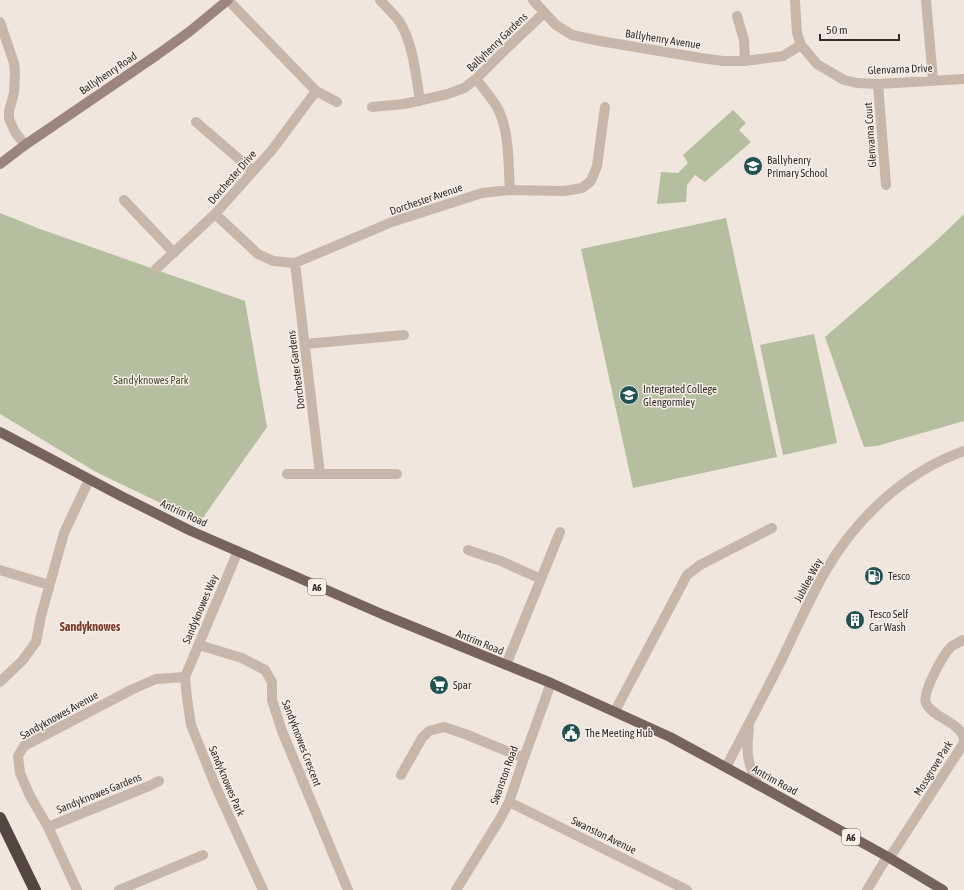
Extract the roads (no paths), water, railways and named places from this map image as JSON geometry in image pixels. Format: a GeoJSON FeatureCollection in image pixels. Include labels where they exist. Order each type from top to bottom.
{"type":"FeatureCollection","features":[{"type":"Feature","properties":{"kind":"highway"},"geometry":{"type":"LineString","coordinates":[[0,818],[35,890]]}},
{"type":"Feature","properties":{"kind":"main road","name":"Ballyhenry Road"},"geometry":{"type":"LineString","coordinates":[[0,164],[25,145],[170,45],[228,0]]}},
{"type":"Feature","properties":{"kind":"main road","name":"Antrim Road"},"geometry":{"type":"LineString","coordinates":[[0,432],[89,480],[191,531],[384,615],[615,711],[670,737],[888,857],[943,890]]}},
{"type":"Feature","properties":{"kind":"street"},"geometry":{"type":"LineString","coordinates":[[228,0],[316,91],[337,102]]}},
{"type":"Feature","properties":{"kind":"street"},"geometry":{"type":"LineString","coordinates":[[380,0],[399,21],[407,37],[414,64],[420,101]]}},
{"type":"Feature","properties":{"kind":"street","name":"Ballyhenry Avenue"},"geometry":{"type":"LineString","coordinates":[[533,0],[556,25],[572,35],[701,58],[723,61],[745,61],[783,56],[801,45]]}},
{"type":"Feature","properties":{"kind":"street","name":"Glenvarna Drive"},"geometry":{"type":"LineString","coordinates":[[795,0],[797,33],[801,45],[817,64],[844,80],[857,83],[878,84],[964,79]]}},
{"type":"Feature","properties":{"kind":"street"},"geometry":{"type":"LineString","coordinates":[[926,0],[934,80]]}},
{"type":"Feature","properties":{"kind":"street","name":"Ballyhenry Gardens"},"geometry":{"type":"LineString","coordinates":[[372,107],[420,101],[464,88],[476,79],[544,13]]}},
{"type":"Feature","properties":{"kind":"street"},"geometry":{"type":"LineString","coordinates":[[737,16],[744,40],[745,61]]}},
{"type":"Feature","properties":{"kind":"street"},"geometry":{"type":"LineString","coordinates":[[0,22],[14,67],[14,93],[8,111],[9,119],[15,132],[25,145]]}},
{"type":"Feature","properties":{"kind":"street"},"geometry":{"type":"LineString","coordinates":[[476,79],[497,108],[504,129],[508,150],[510,190]]}},
{"type":"Feature","properties":{"kind":"street","name":"Glenvarna Court"},"geometry":{"type":"LineString","coordinates":[[878,84],[886,185]]}},
{"type":"Feature","properties":{"kind":"street","name":"Dorchester Drive"},"geometry":{"type":"LineString","coordinates":[[156,269],[215,214],[272,150],[316,91]]}},
{"type":"Feature","properties":{"kind":"street","name":"Dorchester Avenue"},"geometry":{"type":"LineString","coordinates":[[215,214],[258,254],[273,261],[295,263],[392,222],[482,192],[510,190],[564,191],[582,188],[590,181],[597,166],[605,107]]}},
{"type":"Feature","properties":{"kind":"street"},"geometry":{"type":"LineString","coordinates":[[196,122],[252,171]]}},
{"type":"Feature","properties":{"kind":"street"},"geometry":{"type":"LineString","coordinates":[[124,200],[174,253]]}},
{"type":"Feature","properties":{"kind":"street","name":"Dorchester Gardens"},"geometry":{"type":"LineString","coordinates":[[295,263],[306,344],[320,474]]}},
{"type":"Feature","properties":{"kind":"street"},"geometry":{"type":"LineString","coordinates":[[306,344],[404,335]]}},
{"type":"Feature","properties":{"kind":"street","name":"Jubilee Way"},"geometry":{"type":"LineString","coordinates":[[726,767],[825,572],[842,546],[862,520],[882,500],[932,465],[964,451]]}},
{"type":"Feature","properties":{"kind":"street"},"geometry":{"type":"LineString","coordinates":[[287,474],[397,474]]}},
{"type":"Feature","properties":{"kind":"street"},"geometry":{"type":"LineString","coordinates":[[0,682],[22,661],[36,642],[41,616],[64,533],[89,480]]}},
{"type":"Feature","properties":{"kind":"street"},"geometry":{"type":"LineString","coordinates":[[615,711],[687,575],[700,565],[772,528]]}},
{"type":"Feature","properties":{"kind":"street"},"geometry":{"type":"LineString","coordinates":[[506,665],[560,532]]}},
{"type":"Feature","properties":{"kind":"street"},"geometry":{"type":"LineString","coordinates":[[468,550],[501,561],[541,579]]}},
{"type":"Feature","properties":{"kind":"street","name":"Sandyknowes Way"},"geometry":{"type":"LineString","coordinates":[[185,677],[238,551]]}},
{"type":"Feature","properties":{"kind":"street"},"geometry":{"type":"LineString","coordinates":[[0,570],[49,585]]}},
{"type":"Feature","properties":{"kind":"street","name":"Mossgrove Park"},"geometry":{"type":"LineString","coordinates":[[888,857],[894,852],[964,741],[962,733],[951,722],[931,710],[926,702],[928,687],[934,673],[952,646],[963,640]]}},
{"type":"Feature","properties":{"kind":"street","name":"Sandyknowes Crescent"},"geometry":{"type":"LineString","coordinates":[[199,645],[242,658],[265,670],[272,682],[272,700],[282,731],[348,890]]}},
{"type":"Feature","properties":{"kind":"street","name":"Sandyknowes Avenue"},"geometry":{"type":"LineString","coordinates":[[77,890],[48,827],[30,796],[20,773],[18,756],[24,746],[133,689],[156,679],[185,677]]}},
{"type":"Feature","properties":{"kind":"street","name":"Sandyknowes Park"},"geometry":{"type":"LineString","coordinates":[[185,677],[191,726],[215,785],[262,890]]}},
{"type":"Feature","properties":{"kind":"street","name":"Swanston Road"},"geometry":{"type":"LineString","coordinates":[[456,890],[509,802],[551,684]]}},
{"type":"Feature","properties":{"kind":"street"},"geometry":{"type":"LineString","coordinates":[[751,720],[746,750],[749,765],[758,785]]}},
{"type":"Feature","properties":{"kind":"street"},"geometry":{"type":"LineString","coordinates":[[401,775],[422,738],[429,731],[444,727],[524,758]]}},
{"type":"Feature","properties":{"kind":"street","name":"Sandyknowes Gardens"},"geometry":{"type":"LineString","coordinates":[[48,827],[159,781]]}},
{"type":"Feature","properties":{"kind":"street","name":"Swanston Avenue"},"geometry":{"type":"LineString","coordinates":[[509,802],[687,890]]}},
{"type":"Feature","properties":{"kind":"street"},"geometry":{"type":"LineString","coordinates":[[119,890],[203,855]]}},
{"type":"Feature","properties":{"kind":"street"},"geometry":{"type":"LineString","coordinates":[[867,890],[888,857]]}},
{"type":"Feature","properties":{"kind":"place","name":"Ballyhenry Primary School"},"geometry":{"type":"Point","coordinates":[753,166]}},
{"type":"Feature","properties":{"kind":"place","name":"Integrated College Glengormley"},"geometry":{"type":"Point","coordinates":[629,395]}},
{"type":"Feature","properties":{"kind":"place","name":"Tesco"},"geometry":{"type":"Point","coordinates":[874,576]}},
{"type":"Feature","properties":{"kind":"place","name":"Tesco Self Car Wash"},"geometry":{"type":"Point","coordinates":[855,620]}},
{"type":"Feature","properties":{"kind":"place","name":"Spar"},"geometry":{"type":"Point","coordinates":[439,685]}},
{"type":"Feature","properties":{"kind":"place","name":"The Meeting Hub"},"geometry":{"type":"Point","coordinates":[571,733]}},
{"type":"Feature","properties":{"kind":"district","name":"Sandyknowes"},"geometry":{"type":"Point","coordinates":[90,627]}}]}
